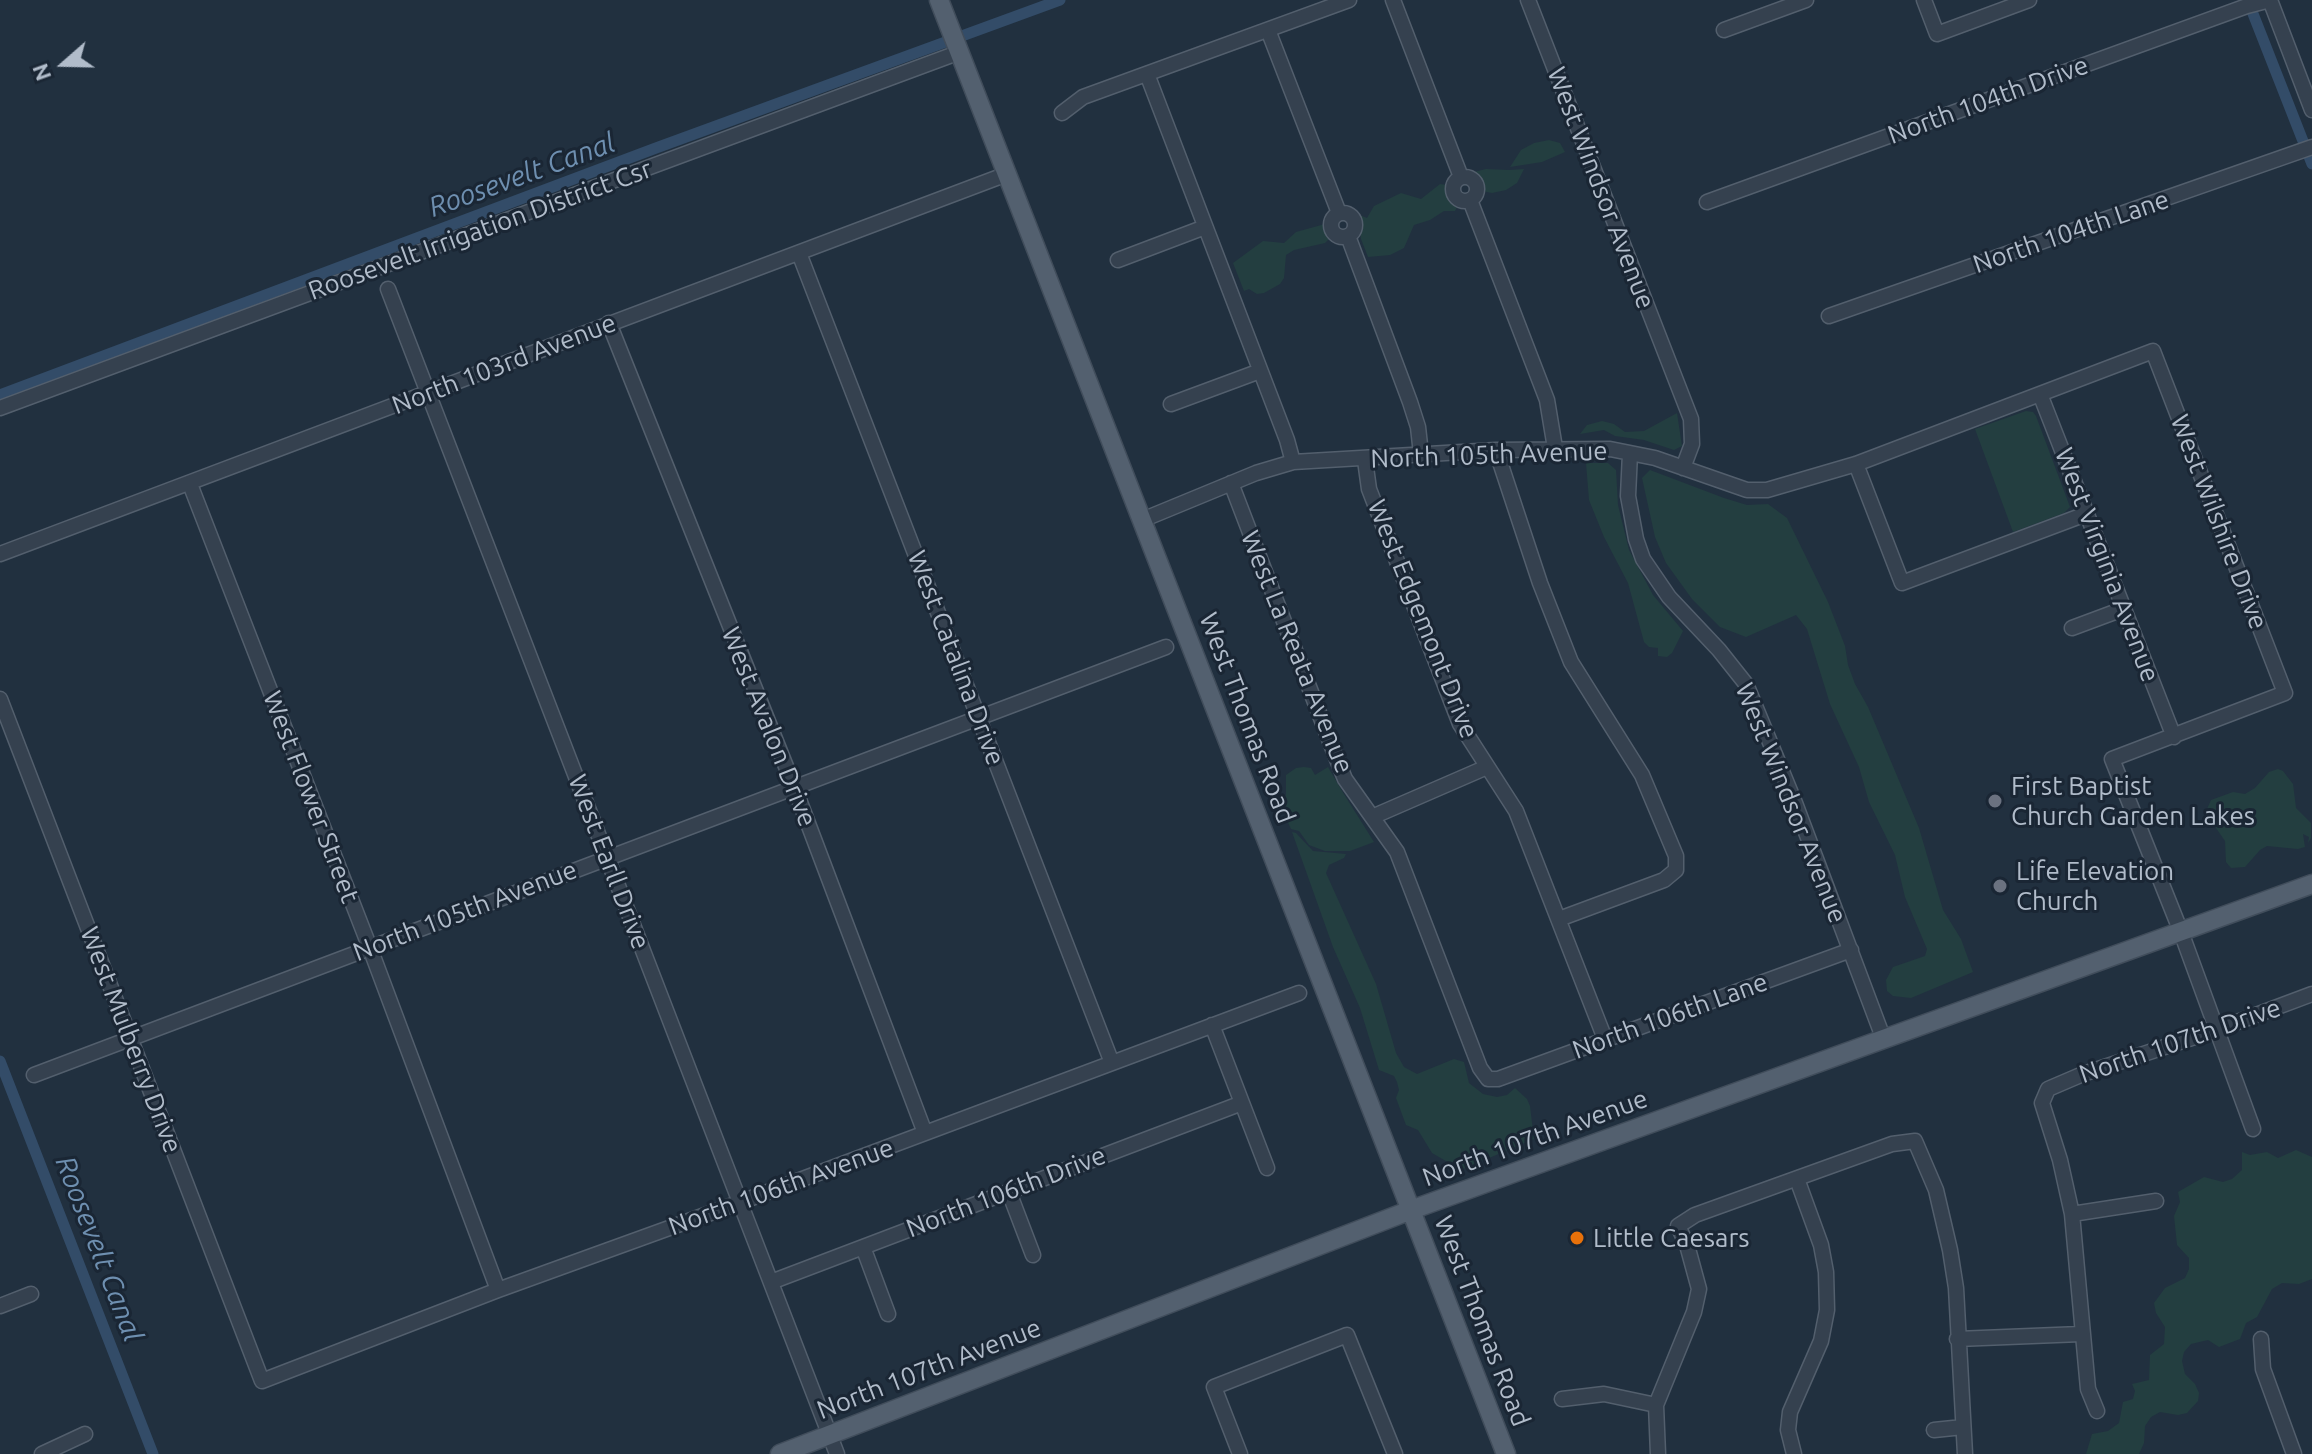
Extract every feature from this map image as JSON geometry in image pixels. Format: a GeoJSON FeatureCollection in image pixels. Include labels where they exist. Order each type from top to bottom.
{"type":"FeatureCollection","features":[{"type":"Feature","properties":{"kind":"main road","name":"West Thomas Road"},"geometry":{"type":"LineString","coordinates":[[939,0],[1506,1454]]}},
{"type":"Feature","properties":{"kind":"main road","name":"North 107th Avenue"},"geometry":{"type":"LineString","coordinates":[[780,1454],[1411,1210],[2312,884]]}},
{"type":"Feature","properties":{"kind":"street"},"geometry":{"type":"LineString","coordinates":[[1062,113],[1083,97],[1349,0]]}},
{"type":"Feature","properties":{"kind":"street"},"geometry":{"type":"LineString","coordinates":[[1393,0],[1461,177],[1473,179],[1477,186],[1476,195],[1470,200],[1547,400],[1555,448]]}},
{"type":"Feature","properties":{"kind":"street","name":"West Windsor Avenue"},"geometry":{"type":"LineString","coordinates":[[1528,0],[1691,419],[1692,444],[1683,468]]}},
{"type":"Feature","properties":{"kind":"street"},"geometry":{"type":"LineString","coordinates":[[1724,30],[1806,0]]}},
{"type":"Feature","properties":{"kind":"street"},"geometry":{"type":"LineString","coordinates":[[1924,0],[1937,34],[2029,0]]}},
{"type":"Feature","properties":{"kind":"street"},"geometry":{"type":"LineString","coordinates":[[2270,0],[2312,110]]}},
{"type":"Feature","properties":{"kind":"street","name":"North 104th Drive"},"geometry":{"type":"LineString","coordinates":[[1707,202],[2270,0]]}},
{"type":"Feature","properties":{"kind":"street"},"geometry":{"type":"LineString","coordinates":[[1268,30],[1339,213],[1350,215],[1355,220],[1355,229],[1348,236],[1410,402],[1418,427],[1421,454]]}},
{"type":"Feature","properties":{"kind":"street","name":"Roosevelt Irrigation District Csr"},"geometry":{"type":"LineString","coordinates":[[0,408],[960,52]]}},
{"type":"Feature","properties":{"kind":"street"},"geometry":{"type":"LineString","coordinates":[[1147,74],[1293,462]]}},
{"type":"Feature","properties":{"kind":"street","name":"North 104th Lane"},"geometry":{"type":"LineString","coordinates":[[1829,316],[2308,149]]}},
{"type":"Feature","properties":{"kind":"street","name":"North 103rd Avenue"},"geometry":{"type":"LineString","coordinates":[[0,554],[1007,174]]}},
{"type":"Feature","properties":{"kind":"street"},"geometry":{"type":"LineString","coordinates":[[1118,260],[1205,227]]}},
{"type":"Feature","properties":{"kind":"street","name":"West Catalina Drive"},"geometry":{"type":"LineString","coordinates":[[799,253],[1112,1063]]}},
{"type":"Feature","properties":{"kind":"street","name":"West Earll Drive"},"geometry":{"type":"LineString","coordinates":[[388,289],[837,1454]]}},
{"type":"Feature","properties":{"kind":"street","name":"West Avalon Drive"},"geometry":{"type":"LineString","coordinates":[[609,323],[795,789],[925,1133]]}},
{"type":"Feature","properties":{"kind":"street","name":"North 105th Avenue"},"geometry":{"type":"LineString","coordinates":[[1142,520],[1231,483],[1293,462],[1496,450],[1610,449],[1683,468],[1737,487],[1767,490],[1856,464],[2153,351]]}},
{"type":"Feature","properties":{"kind":"street","name":"West Wilshire Drive"},"geometry":{"type":"LineString","coordinates":[[2153,351],[2285,693],[2174,737]]}},
{"type":"Feature","properties":{"kind":"street"},"geometry":{"type":"LineString","coordinates":[[1171,404],[1260,371]]}},
{"type":"Feature","properties":{"kind":"street","name":"West Virginia Avenue"},"geometry":{"type":"LineString","coordinates":[[2040,394],[2174,737]]}},
{"type":"Feature","properties":{"kind":"street"},"geometry":{"type":"LineString","coordinates":[[1496,450],[1540,583],[1571,662],[1642,775],[1676,856],[1676,870],[1664,880],[1559,919]]}},
{"type":"Feature","properties":{"kind":"street","name":"West Windsor Avenue"},"geometry":{"type":"LineString","coordinates":[[1630,453],[1628,496],[1643,559],[1669,597],[1746,684],[1884,1040]]}},
{"type":"Feature","properties":{"kind":"street","name":"West Edgemont Drive"},"geometry":{"type":"LineString","coordinates":[[1365,460],[1369,489],[1460,724],[1516,811],[1605,1039]]}},
{"type":"Feature","properties":{"kind":"street"},"geometry":{"type":"LineString","coordinates":[[1856,464],[1902,583],[2086,514]]}},
{"type":"Feature","properties":{"kind":"street","name":"West La Reata Avenue"},"geometry":{"type":"LineString","coordinates":[[1231,483],[1345,779],[1397,852],[1480,1068],[1488,1079]]}},
{"type":"Feature","properties":{"kind":"street","name":"West Flower Street"},"geometry":{"type":"LineString","coordinates":[[190,484],[370,948],[498,1290]]}},
{"type":"Feature","properties":{"kind":"street"},"geometry":{"type":"LineString","coordinates":[[2072,628],[2123,609]]}},
{"type":"Feature","properties":{"kind":"street","name":"North 105th Avenue"},"geometry":{"type":"LineString","coordinates":[[34,1075],[1166,647]]}},
{"type":"Feature","properties":{"kind":"street","name":"West Mulberry Drive"},"geometry":{"type":"LineString","coordinates":[[0,699],[262,1381]]}},
{"type":"Feature","properties":{"kind":"street"},"geometry":{"type":"LineString","coordinates":[[2174,737],[2112,759],[2181,932],[2253,1129]]}},
{"type":"Feature","properties":{"kind":"street"},"geometry":{"type":"LineString","coordinates":[[1372,817],[1487,767]]}},
{"type":"Feature","properties":{"kind":"street","name":"North 106th Lane"},"geometry":{"type":"LineString","coordinates":[[1488,1079],[1498,1079],[1851,950]]}},
{"type":"Feature","properties":{"kind":"street","name":"North 106th Avenue"},"geometry":{"type":"LineString","coordinates":[[262,1381],[498,1290],[1299,993]]}},
{"type":"Feature","properties":{"kind":"street","name":"North 107th Drive"},"geometry":{"type":"LineString","coordinates":[[2072,1214],[2060,1160],[2042,1103],[2048,1089],[2312,994]]}},
{"type":"Feature","properties":{"kind":"street"},"geometry":{"type":"LineString","coordinates":[[1212,1025],[1267,1168]]}},
{"type":"Feature","properties":{"kind":"street","name":"North 106th Drive"},"geometry":{"type":"LineString","coordinates":[[771,1282],[1242,1103]]}},
{"type":"Feature","properties":{"kind":"street"},"geometry":{"type":"LineString","coordinates":[[1658,1454],[1656,1405],[1694,1312],[1699,1289],[1687,1245],[1678,1226],[1695,1215],[1892,1144],[1915,1141],[1945,1220],[1956,1288],[1965,1454]]}},
{"type":"Feature","properties":{"kind":"street"},"geometry":{"type":"LineString","coordinates":[[1794,1454],[1788,1430],[1790,1412],[1821,1341],[1827,1310],[1826,1272],[1821,1245],[1797,1179]]}},
{"type":"Feature","properties":{"kind":"street"},"geometry":{"type":"LineString","coordinates":[[1009,1192],[1033,1255]]}},
{"type":"Feature","properties":{"kind":"street"},"geometry":{"type":"LineString","coordinates":[[2097,1411],[2088,1389],[2081,1334],[2072,1214],[2156,1201]]}},
{"type":"Feature","properties":{"kind":"street"},"geometry":{"type":"LineString","coordinates":[[863,1247],[888,1314]]}},
{"type":"Feature","properties":{"kind":"street"},"geometry":{"type":"LineString","coordinates":[[0,1306],[31,1294]]}},
{"type":"Feature","properties":{"kind":"street"},"geometry":{"type":"LineString","coordinates":[[1957,1339],[2081,1334]]}},
{"type":"Feature","properties":{"kind":"street"},"geometry":{"type":"LineString","coordinates":[[1240,1454],[1214,1387],[1347,1335],[1395,1454]]}},
{"type":"Feature","properties":{"kind":"street"},"geometry":{"type":"LineString","coordinates":[[2261,1339],[2263,1369],[2294,1454]]}},
{"type":"Feature","properties":{"kind":"street"},"geometry":{"type":"LineString","coordinates":[[1562,1399],[1604,1394],[1656,1405]]}},
{"type":"Feature","properties":{"kind":"street"},"geometry":{"type":"LineString","coordinates":[[1934,1430],[1963,1427]]}},
{"type":"Feature","properties":{"kind":"street"},"geometry":{"type":"LineString","coordinates":[[42,1454],[85,1434]]}},
{"type":"Feature","properties":{"kind":"green space"},"geometry":{"type":"Polygon","coordinates":[[[1549,140],[1560,143],[1565,152],[1542,162],[1510,167],[1521,150],[1549,140]]]}},
{"type":"Feature","properties":{"kind":"green space"},"geometry":{"type":"Polygon","coordinates":[[[1524,169],[1517,183],[1506,190],[1492,193],[1482,191],[1480,180],[1474,172],[1524,169]]]}},
{"type":"Feature","properties":{"kind":"green space"},"geometry":{"type":"Polygon","coordinates":[[[1440,184],[1447,185],[1457,207],[1455,211],[1444,211],[1414,225],[1404,248],[1390,255],[1368,257],[1357,214],[1367,218],[1374,206],[1401,193],[1421,199],[1440,184]]]}},
{"type":"Feature","properties":{"kind":"green space"},"geometry":{"type":"Polygon","coordinates":[[[1325,224],[1330,238],[1325,243],[1294,250],[1286,255],[1284,278],[1280,284],[1264,293],[1257,294],[1249,289],[1244,291],[1233,263],[1263,241],[1284,243],[1296,232],[1325,224]]]}},
{"type":"Feature","properties":{"kind":"green space"},"geometry":{"type":"Polygon","coordinates":[[[2026,411],[2036,416],[2070,507],[2064,513],[2013,532],[1975,429],[2026,411]]]}},
{"type":"Feature","properties":{"kind":"green space"},"geometry":{"type":"Polygon","coordinates":[[[1677,413],[1682,446],[1674,450],[1644,440],[1615,436],[1604,430],[1580,434],[1587,425],[1602,421],[1614,424],[1625,432],[1644,431],[1677,413]]]}},
{"type":"Feature","properties":{"kind":"green space"},"geometry":{"type":"Polygon","coordinates":[[[1586,463],[1608,463],[1616,470],[1618,505],[1629,550],[1653,595],[1683,631],[1667,657],[1658,656],[1658,648],[1649,647],[1644,642],[1628,583],[1589,500],[1586,463]]]}},
{"type":"Feature","properties":{"kind":"green space"},"geometry":{"type":"Polygon","coordinates":[[[1650,470],[1747,505],[1768,504],[1787,518],[1828,602],[1855,684],[1868,707],[1919,828],[1943,910],[1961,939],[1973,972],[1911,998],[1893,996],[1887,991],[1886,980],[1893,967],[1925,956],[1927,949],[1905,897],[1895,855],[1869,802],[1859,767],[1830,704],[1807,629],[1796,615],[1746,637],[1720,627],[1692,599],[1666,563],[1655,537],[1642,478],[1650,470]]]}},
{"type":"Feature","properties":{"kind":"green space"},"geometry":{"type":"Polygon","coordinates":[[[1304,767],[1311,768],[1315,775],[1328,767],[1374,842],[1350,851],[1325,851],[1309,845],[1299,831],[1291,829],[1278,801],[1286,795],[1286,775],[1304,767]]]}},
{"type":"Feature","properties":{"kind":"green space"},"geometry":{"type":"Polygon","coordinates":[[[2278,769],[2293,784],[2296,808],[2311,823],[2311,838],[2308,843],[2309,837],[2303,834],[2305,847],[2298,849],[2267,846],[2245,867],[2231,868],[2226,862],[2225,841],[2209,818],[2207,809],[2211,800],[2233,792],[2245,794],[2269,772],[2278,769]]]}},
{"type":"Feature","properties":{"kind":"green space"},"geometry":{"type":"Polygon","coordinates":[[[1292,832],[1313,851],[1346,854],[1329,865],[1326,873],[1376,984],[1396,1053],[1404,1067],[1417,1074],[1454,1059],[1464,1062],[1469,1083],[1483,1094],[1497,1097],[1507,1095],[1515,1088],[1530,1106],[1534,1139],[1456,1172],[1451,1164],[1432,1153],[1418,1130],[1406,1125],[1396,1098],[1399,1090],[1397,1082],[1394,1076],[1379,1070],[1360,1008],[1333,947],[1292,832]]]}},
{"type":"Feature","properties":{"kind":"green space"},"geometry":{"type":"Polygon","coordinates":[[[2296,1150],[2312,1157],[2312,1279],[2299,1284],[2282,1283],[2272,1289],[2257,1317],[2246,1323],[2240,1339],[2219,1347],[2208,1340],[2191,1344],[2184,1352],[2182,1361],[2185,1374],[2199,1393],[2198,1401],[2187,1413],[2160,1412],[2151,1417],[2145,1426],[2144,1443],[2139,1454],[2086,1454],[2092,1434],[2108,1431],[2119,1423],[2123,1402],[2133,1399],[2135,1391],[2132,1384],[2149,1380],[2150,1355],[2164,1344],[2165,1327],[2154,1303],[2165,1288],[2185,1278],[2189,1269],[2189,1258],[2177,1245],[2174,1216],[2180,1202],[2178,1192],[2204,1177],[2223,1182],[2232,1179],[2242,1170],[2242,1152],[2250,1155],[2267,1152],[2278,1158],[2296,1150]]]}},
{"type":"Feature","properties":{"kind":"waterway","name":"Roosevelt Canal"},"geometry":{"type":"LineString","coordinates":[[0,395],[1060,0]]}},
{"type":"Feature","properties":{"kind":"waterway"},"geometry":{"type":"LineString","coordinates":[[2248,1],[2312,164]]}},
{"type":"Feature","properties":{"kind":"waterway","name":"Roosevelt Canal"},"geometry":{"type":"LineString","coordinates":[[0,1061],[153,1454]]}},
{"type":"Feature","properties":{"kind":"place","name":"First Baptist Church Garden Lakes"},"geometry":{"type":"Point","coordinates":[1995,801]}},
{"type":"Feature","properties":{"kind":"place","name":"Life Elevation Church"},"geometry":{"type":"Point","coordinates":[2000,886]}},
{"type":"Feature","properties":{"kind":"place","name":"Little Caesars"},"geometry":{"type":"Point","coordinates":[1577,1238]}}]}
